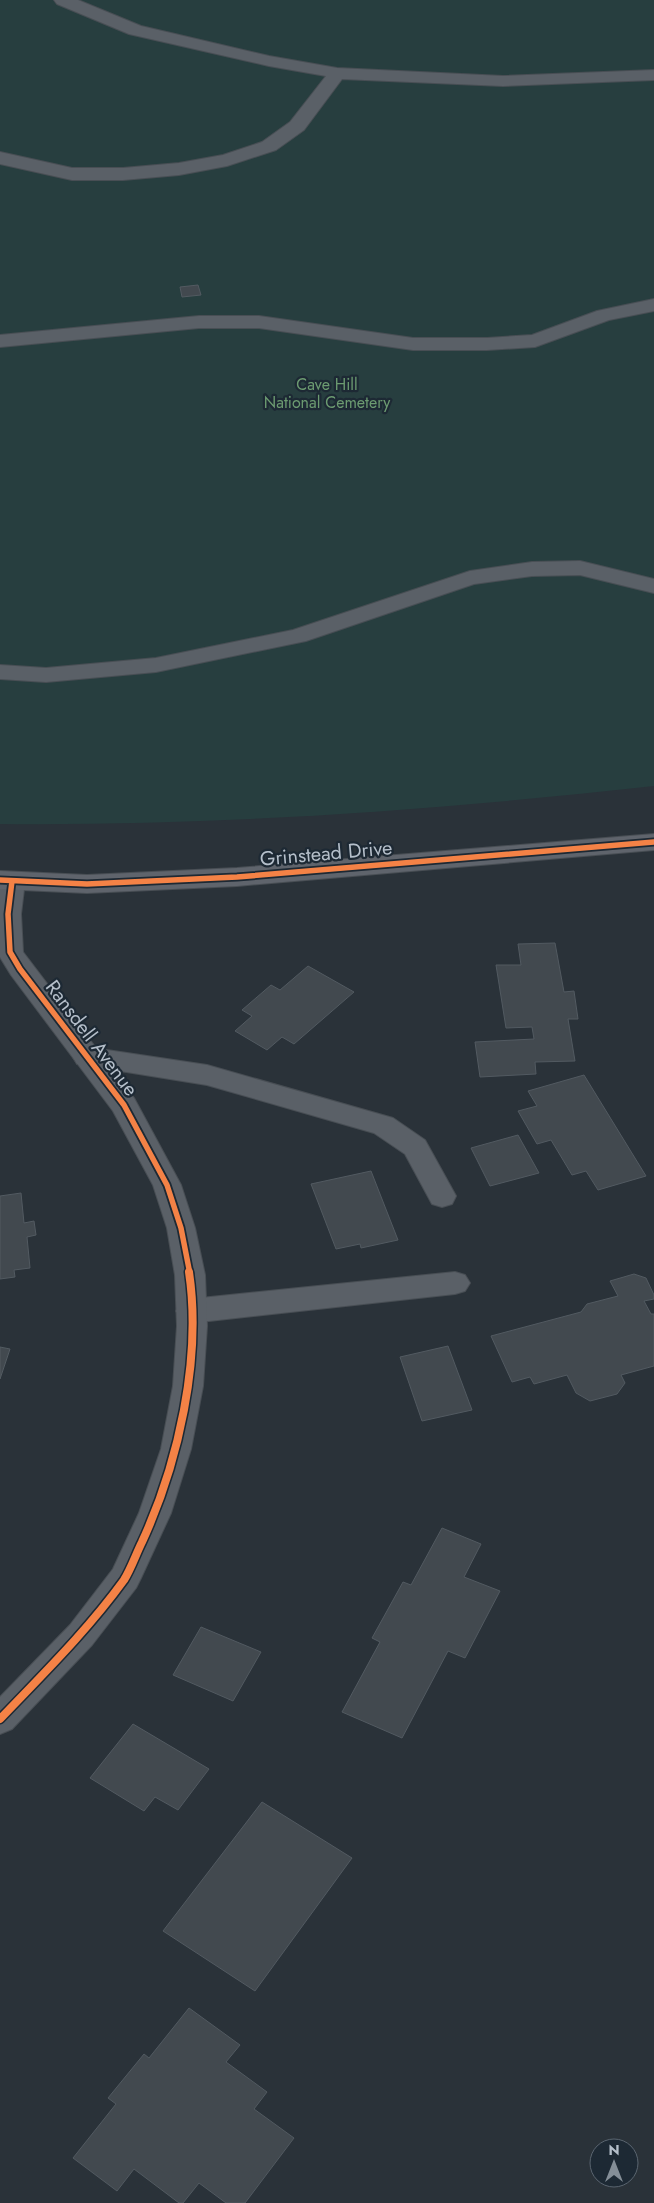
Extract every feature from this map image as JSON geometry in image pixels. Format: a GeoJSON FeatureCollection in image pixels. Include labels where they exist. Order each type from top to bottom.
{"type":"FeatureCollection","features":[{"type":"Feature","properties":{"kind":"main road","name":"Grinstead Drive"},"geometry":{"type":"LineString","coordinates":[[4,885],[88,884],[237,877],[654,842]]}},
{"type":"Feature","properties":{"kind":"street"},"geometry":{"type":"LineString","coordinates":[[63,0],[135,30],[269,61],[337,73],[502,81],[654,75]]}},
{"type":"Feature","properties":{"kind":"street"},"geometry":{"type":"LineString","coordinates":[[0,158],[72,174],[123,174],[179,169],[227,160],[269,146],[297,126],[337,73]]}},
{"type":"Feature","properties":{"kind":"street"},"geometry":{"type":"LineString","coordinates":[[0,341],[199,322],[258,322],[413,344],[487,344],[535,341],[604,315],[654,305]]}},
{"type":"Feature","properties":{"kind":"street"},"geometry":{"type":"LineString","coordinates":[[0,672],[46,676],[156,665],[298,636],[470,578],[523,570],[580,568],[654,586]]}},
{"type":"Feature","properties":{"kind":"street","name":"Ransdell Avenue"},"geometry":{"type":"LineString","coordinates":[[0,1719],[80,1635],[125,1578],[155,1513],[176,1449],[188,1386],[191,1311],[190,1275],[181,1228],[167,1185],[124,1105],[20,970],[10,952],[4,885]]}},
{"type":"Feature","properties":{"kind":"street"},"geometry":{"type":"LineString","coordinates":[[87,1057],[207,1075],[383,1125],[415,1147],[442,1196]]}},
{"type":"Feature","properties":{"kind":"street"},"geometry":{"type":"LineString","coordinates":[[191,1311],[455,1283]]}},
{"type":"Feature","properties":{"kind":"green space","name":"Cave Hill National Cemetery"},"geometry":{"type":"Polygon","coordinates":[[[0,0],[654,0],[654,786],[573,795],[328,815],[164,822],[0,824],[0,0]]]}},
{"type":"Feature","properties":{"kind":"building"},"geometry":{"type":"Polygon","coordinates":[[[198,285],[201,295],[182,297],[180,287],[198,285]]]}},
{"type":"Feature","properties":{"kind":"building"},"geometry":{"type":"Polygon","coordinates":[[[555,943],[564,992],[574,991],[578,1019],[568,1019],[575,1061],[535,1062],[536,1074],[480,1077],[475,1042],[534,1039],[532,1027],[506,1028],[496,965],[521,965],[518,944],[555,943]]]}},
{"type":"Feature","properties":{"kind":"building"},"geometry":{"type":"Polygon","coordinates":[[[308,966],[354,992],[294,1044],[282,1037],[267,1050],[235,1031],[252,1016],[242,1010],[271,985],[280,990],[308,966]]]}},
{"type":"Feature","properties":{"kind":"building"},"geometry":{"type":"Polygon","coordinates":[[[584,1075],[646,1176],[598,1190],[586,1171],[572,1175],[551,1140],[537,1144],[518,1111],[537,1106],[528,1091],[584,1075]]]}},
{"type":"Feature","properties":{"kind":"building"},"geometry":{"type":"Polygon","coordinates":[[[518,1135],[539,1173],[490,1186],[471,1148],[518,1135]]]}},
{"type":"Feature","properties":{"kind":"building"},"geometry":{"type":"Polygon","coordinates":[[[371,1171],[398,1240],[361,1248],[360,1244],[336,1249],[311,1184],[371,1171]]]}},
{"type":"Feature","properties":{"kind":"building"},"geometry":{"type":"Polygon","coordinates":[[[21,1193],[24,1223],[34,1221],[36,1235],[27,1237],[30,1268],[14,1270],[15,1277],[0,1279],[0,1196],[21,1193]]]}},
{"type":"Feature","properties":{"kind":"building"},"geometry":{"type":"Polygon","coordinates":[[[634,1274],[646,1278],[654,1295],[654,1299],[644,1301],[651,1314],[654,1314],[654,1366],[621,1375],[625,1383],[617,1394],[590,1401],[576,1393],[567,1375],[534,1384],[530,1377],[512,1382],[491,1336],[581,1312],[587,1304],[618,1296],[610,1281],[634,1274]]]}},
{"type":"Feature","properties":{"kind":"building"},"geometry":{"type":"Polygon","coordinates":[[[448,1346],[472,1410],[422,1421],[400,1357],[448,1346]]]}},
{"type":"Feature","properties":{"kind":"building"},"geometry":{"type":"Polygon","coordinates":[[[0,1347],[10,1349],[0,1379],[0,1347]]]}},
{"type":"Feature","properties":{"kind":"building"},"geometry":{"type":"Polygon","coordinates":[[[442,1528],[481,1544],[464,1577],[500,1591],[465,1658],[448,1651],[402,1738],[342,1712],[380,1642],[372,1638],[403,1582],[411,1585],[442,1528]]]}},
{"type":"Feature","properties":{"kind":"building"},"geometry":{"type":"Polygon","coordinates":[[[201,1627],[261,1652],[233,1701],[173,1675],[201,1627]]]}},
{"type":"Feature","properties":{"kind":"building"},"geometry":{"type":"Polygon","coordinates":[[[133,1724],[209,1769],[178,1810],[155,1797],[144,1811],[90,1778],[133,1724]]]}},
{"type":"Feature","properties":{"kind":"building"},"geometry":{"type":"Polygon","coordinates":[[[262,1802],[352,1858],[255,1991],[163,1931],[262,1802]]]}},
{"type":"Feature","properties":{"kind":"building"},"geometry":{"type":"Polygon","coordinates":[[[189,2008],[240,2045],[226,2062],[267,2092],[254,2109],[294,2138],[245,2203],[226,2203],[199,2183],[183,2203],[179,2203],[134,2169],[117,2191],[73,2158],[116,2104],[108,2098],[144,2054],[149,2058],[189,2008]]]}},
{"type":"Feature","properties":{"kind":"cycle path"},"geometry":{"type":"LineString","coordinates":[[0,880],[87,884],[237,877],[654,842]]}},
{"type":"Feature","properties":{"kind":"cycle path"},"geometry":{"type":"LineString","coordinates":[[0,1719],[81,1635],[125,1578],[155,1513],[176,1449],[188,1386],[192,1326],[190,1275],[181,1228],[167,1185],[124,1105],[20,969],[10,952],[8,914],[12,881]]}}]}
